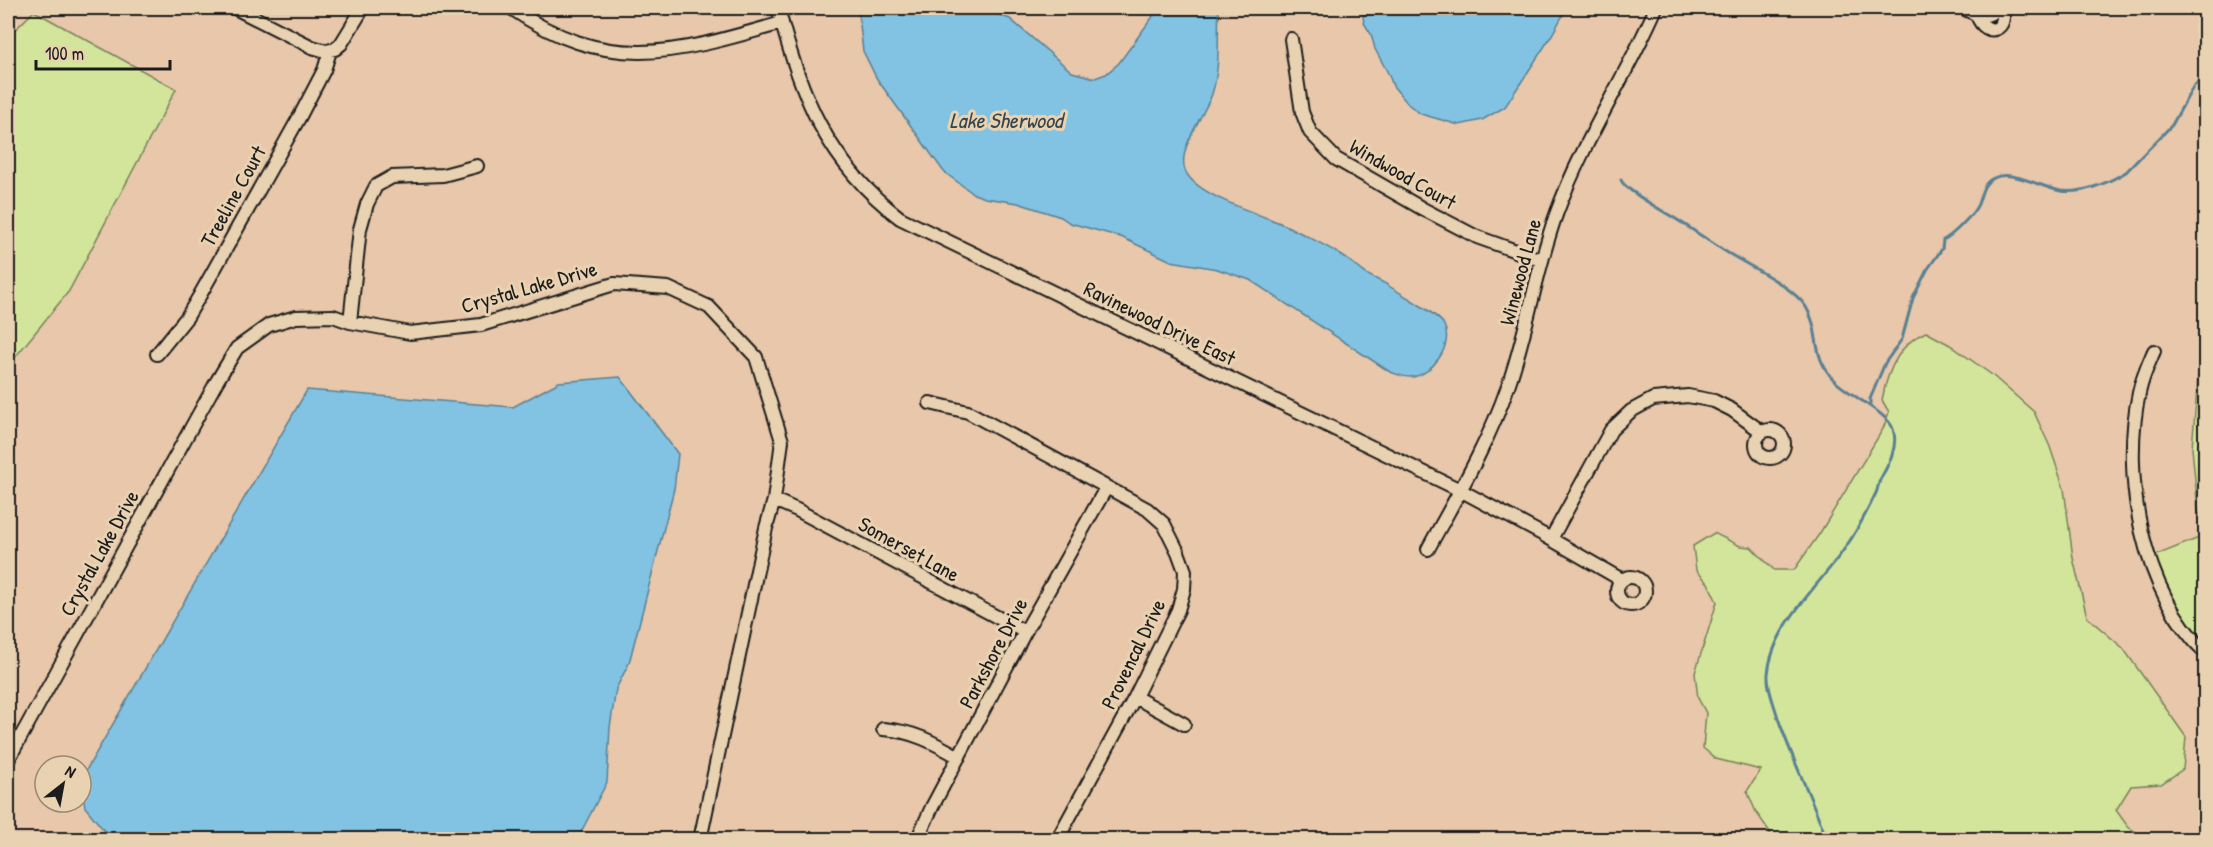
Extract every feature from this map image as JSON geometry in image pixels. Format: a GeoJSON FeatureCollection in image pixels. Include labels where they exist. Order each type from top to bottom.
{"type":"FeatureCollection","features":[{"type":"Feature","properties":{"kind":"street"},"geometry":{"type":"LineString","coordinates":[[235,8],[316,49],[330,51],[345,40],[363,8]]}},
{"type":"Feature","properties":{"kind":"street"},"geometry":{"type":"LineString","coordinates":[[511,8],[530,21],[565,38],[598,48],[632,52],[678,50],[782,23]]}},
{"type":"Feature","properties":{"kind":"street","name":"Ravinewood Drive East"},"geometry":{"type":"LineString","coordinates":[[778,8],[796,71],[828,141],[860,183],[900,218],[1460,490],[1622,580]]}},
{"type":"Feature","properties":{"kind":"street","name":"Winewood Lane"},"geometry":{"type":"LineString","coordinates":[[1428,549],[1491,431],[1509,385],[1530,313],[1541,260],[1558,210],[1577,166],[1656,8]]}},
{"type":"Feature","properties":{"kind":"street"},"geometry":{"type":"LineString","coordinates":[[1963,8],[1977,15],[1982,27],[1988,30],[1995,30],[2001,25],[2003,20],[2000,8]]}},
{"type":"Feature","properties":{"kind":"street","name":"Windwood Court"},"geometry":{"type":"LineString","coordinates":[[1291,39],[1302,112],[1310,132],[1336,159],[1477,237],[1541,260]]}},
{"type":"Feature","properties":{"kind":"street","name":"Treeline Court"},"geometry":{"type":"LineString","coordinates":[[157,354],[187,317],[200,295],[300,116],[324,70],[330,51]]}},
{"type":"Feature","properties":{"kind":"street"},"geometry":{"type":"LineString","coordinates":[[350,322],[360,229],[367,204],[376,186],[392,177],[443,175],[477,166]]}},
{"type":"Feature","properties":{"kind":"street","name":"Crystal Lake Drive"},"geometry":{"type":"LineString","coordinates":[[8,760],[237,348],[270,325],[296,317],[333,316],[350,322],[410,333],[481,325],[614,284],[668,288],[709,307],[756,357],[782,441],[774,500],[766,528],[700,840]]}},
{"type":"Feature","properties":{"kind":"street"},"geometry":{"type":"LineString","coordinates":[[2154,351],[2144,375],[2135,414],[2132,468],[2136,506],[2149,558],[2164,593],[2180,621],[2205,653]]}},
{"type":"Feature","properties":{"kind":"street"},"geometry":{"type":"LineString","coordinates":[[1551,539],[1611,430],[1631,411],[1653,399],[1688,396],[1714,401],[1732,410],[1762,432]]}},
{"type":"Feature","properties":{"kind":"street","name":"Provencal Drive"},"geometry":{"type":"LineString","coordinates":[[930,403],[968,411],[1147,509],[1164,524],[1179,552],[1185,571],[1184,589],[1178,610],[1135,697],[1057,840]]}},
{"type":"Feature","properties":{"kind":"street","name":"Parkshore Drive"},"geometry":{"type":"LineString","coordinates":[[917,840],[1025,632],[1106,488]]}},
{"type":"Feature","properties":{"kind":"street","name":"Somerset Lane"},"geometry":{"type":"LineString","coordinates":[[774,500],[797,510],[1025,632]]}},
{"type":"Feature","properties":{"kind":"street"},"geometry":{"type":"LineString","coordinates":[[1135,697],[1184,724]]}},
{"type":"Feature","properties":{"kind":"street"},"geometry":{"type":"LineString","coordinates":[[883,729],[903,730],[919,735],[959,757]]}},
{"type":"Feature","properties":{"kind":"green space"},"geometry":{"type":"Polygon","coordinates":[[[34,11],[176,89],[69,291],[8,366],[8,37],[34,11]]]}},
{"type":"Feature","properties":{"kind":"green space"},"geometry":{"type":"Polygon","coordinates":[[[1926,332],[1950,345],[1992,375],[2034,412],[2050,447],[2064,489],[2073,558],[2087,617],[2123,648],[2186,737],[2183,769],[2161,784],[2131,786],[2116,810],[2128,827],[2147,839],[1772,839],[1747,791],[1761,770],[1716,759],[1703,748],[1706,713],[1698,698],[1695,673],[1717,602],[1708,583],[1696,570],[1693,546],[1714,533],[1740,546],[1751,547],[1774,570],[1794,570],[1820,533],[1883,429],[1889,412],[1882,400],[1887,380],[1896,360],[1908,343],[1926,332]]]}},
{"type":"Feature","properties":{"kind":"green space"},"geometry":{"type":"Polygon","coordinates":[[[2205,363],[2205,653],[2149,558],[2204,536],[2198,510],[2192,448],[2199,366],[2205,363]]]}},
{"type":"Feature","properties":{"kind":"water","name":"Lake Sherwood"},"geometry":{"type":"Polygon","coordinates":[[[858,8],[980,8],[1010,19],[1072,72],[1095,78],[1106,74],[1119,63],[1159,8],[1219,8],[1218,62],[1215,84],[1185,152],[1185,170],[1191,180],[1216,197],[1280,223],[1322,244],[1368,275],[1420,305],[1444,325],[1446,341],[1444,350],[1434,365],[1420,375],[1407,377],[1390,372],[1250,280],[1217,269],[1171,261],[1121,237],[1070,223],[1061,217],[1018,203],[974,194],[944,172],[877,79],[863,51],[858,8]]]}},
{"type":"Feature","properties":{"kind":"water"},"geometry":{"type":"Polygon","coordinates":[[[1366,8],[1567,8],[1505,107],[1482,120],[1459,125],[1421,114],[1409,105],[1393,86],[1364,23],[1363,16],[1366,8]]]}},
{"type":"Feature","properties":{"kind":"water"},"geometry":{"type":"Polygon","coordinates":[[[620,377],[678,454],[674,489],[629,663],[616,689],[610,727],[607,782],[580,834],[581,839],[111,839],[91,814],[93,814],[93,758],[307,390],[513,407],[559,382],[620,377]]]}},
{"type":"Feature","properties":{"kind":"waterway"},"geometry":{"type":"LineString","coordinates":[[1870,404],[1885,363],[1902,339],[1913,298],[1927,270],[1942,249],[1943,240],[1952,234],[1976,208],[1983,189],[1990,180],[2001,176],[2017,177],[2061,191],[2077,191],[2111,180],[2126,172],[2172,125],[2193,87],[2206,74]]}},
{"type":"Feature","properties":{"kind":"waterway"},"geometry":{"type":"LineString","coordinates":[[1621,180],[1638,196],[1770,277],[1800,299],[1811,317],[1819,353],[1827,371],[1841,386],[1884,417],[1893,429],[1895,442],[1892,456],[1869,507],[1845,548],[1787,623],[1771,656],[1768,674],[1770,691],[1778,718],[1827,840]]}}]}
